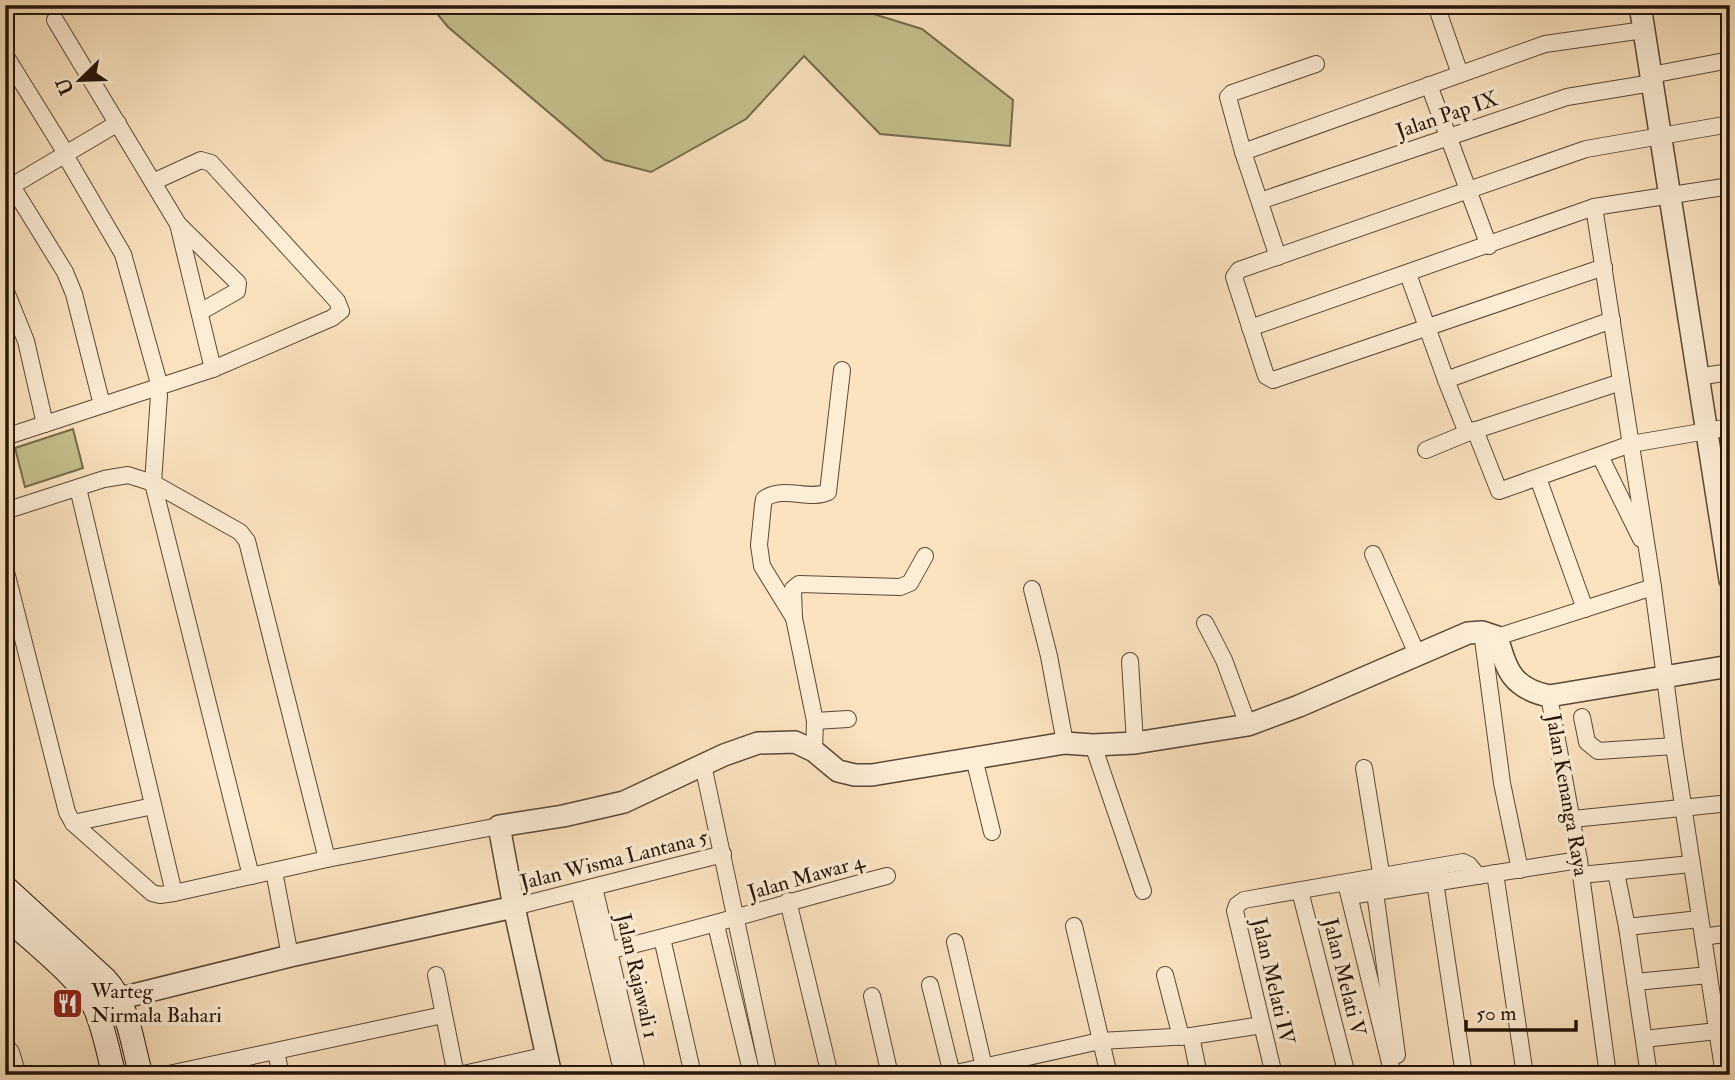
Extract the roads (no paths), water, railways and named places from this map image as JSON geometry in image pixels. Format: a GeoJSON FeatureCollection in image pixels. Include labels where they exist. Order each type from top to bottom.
{"type":"FeatureCollection","features":[{"type":"Feature","properties":{"kind":"main road"},"geometry":{"type":"LineString","coordinates":[[5,887],[105,979],[118,997],[141,1075]]}},
{"type":"Feature","properties":{"kind":"main road"},"geometry":{"type":"LineString","coordinates":[[5,916],[75,982],[93,1004],[114,1075]]}},
{"type":"Feature","properties":{"kind":"street"},"geometry":{"type":"LineString","coordinates":[[1640,5],[1672,196],[1705,430],[1722,483],[1730,580]]}},
{"type":"Feature","properties":{"kind":"street"},"geometry":{"type":"LineString","coordinates":[[1438,11],[1460,74]]}},
{"type":"Feature","properties":{"kind":"street"},"geometry":{"type":"LineString","coordinates":[[55,20],[178,224],[236,279],[240,286],[237,291],[200,312]]}},
{"type":"Feature","properties":{"kind":"street"},"geometry":{"type":"LineString","coordinates":[[1242,152],[1545,44],[1644,30]]}},
{"type":"Feature","properties":{"kind":"street"},"geometry":{"type":"LineString","coordinates":[[5,55],[123,254],[159,391],[153,483],[251,876]]}},
{"type":"Feature","properties":{"kind":"street","name":"Jalan Pap IX"},"geometry":{"type":"LineString","coordinates":[[1260,201],[1567,97],[1730,60]]}},
{"type":"Feature","properties":{"kind":"street"},"geometry":{"type":"LineString","coordinates":[[1278,257],[1227,102],[1229,96],[1315,64]]}},
{"type":"Feature","properties":{"kind":"street"},"geometry":{"type":"LineString","coordinates":[[1429,85],[1489,246]]}},
{"type":"Feature","properties":{"kind":"street"},"geometry":{"type":"LineString","coordinates":[[102,405],[74,294],[65,272],[7,183],[116,120]]}},
{"type":"Feature","properties":{"kind":"street"},"geometry":{"type":"LineString","coordinates":[[1604,267],[1429,329],[1273,380],[1266,376],[1235,274],[1239,270],[1586,149],[1660,134],[1730,124]]}},
{"type":"Feature","properties":{"kind":"street"},"geometry":{"type":"LineString","coordinates":[[5,437],[102,405],[159,391],[341,312],[340,306],[211,163],[201,160],[153,182]]}},
{"type":"Feature","properties":{"kind":"street"},"geometry":{"type":"LineString","coordinates":[[1250,328],[1594,208],[1730,186]]}},
{"type":"Feature","properties":{"kind":"street"},"geometry":{"type":"LineString","coordinates":[[1594,208],[1648,553],[1699,919],[1724,1075]]}},
{"type":"Feature","properties":{"kind":"street"},"geometry":{"type":"LineString","coordinates":[[178,224],[214,369]]}},
{"type":"Feature","properties":{"kind":"street"},"geometry":{"type":"LineString","coordinates":[[1408,274],[1446,380],[1498,490],[1631,444],[1730,427]]}},
{"type":"Feature","properties":{"kind":"street"},"geometry":{"type":"LineString","coordinates":[[5,289],[26,341],[45,424]]}},
{"type":"Feature","properties":{"kind":"street"},"geometry":{"type":"LineString","coordinates":[[1446,380],[1612,320]]}},
{"type":"Feature","properties":{"kind":"street"},"geometry":{"type":"LineString","coordinates":[[794,618],[762,566],[759,545],[764,499],[775,494],[819,495],[828,492],[842,370]]}},
{"type":"Feature","properties":{"kind":"street"},"geometry":{"type":"LineString","coordinates":[[1697,377],[1730,372]]}},
{"type":"Feature","properties":{"kind":"street"},"geometry":{"type":"LineString","coordinates":[[1426,450],[1471,431],[1621,382]]}},
{"type":"Feature","properties":{"kind":"street"},"geometry":{"type":"LineString","coordinates":[[1600,456],[1648,553]]}},
{"type":"Feature","properties":{"kind":"street"},"geometry":{"type":"LineString","coordinates":[[5,511],[116,476],[141,478],[153,483],[236,529],[247,541],[327,859]]}},
{"type":"Feature","properties":{"kind":"street"},"geometry":{"type":"LineString","coordinates":[[1538,478],[1585,609]]}},
{"type":"Feature","properties":{"kind":"street"},"geometry":{"type":"LineString","coordinates":[[78,488],[174,894]]}},
{"type":"Feature","properties":{"kind":"street"},"geometry":{"type":"LineString","coordinates":[[1373,554],[1417,654]]}},
{"type":"Feature","properties":{"kind":"street"},"geometry":{"type":"LineString","coordinates":[[814,751],[815,721],[794,618],[792,592],[797,585],[900,587],[910,583],[925,556]]}},
{"type":"Feature","properties":{"kind":"street"},"geometry":{"type":"LineString","coordinates":[[5,568],[62,800],[73,823],[156,895],[174,894],[327,859],[563,816],[624,802],[739,749],[770,742],[795,742],[814,751],[838,771],[872,775],[1065,743],[1093,746],[1135,743],[1248,725],[1299,706],[1468,633],[1489,635],[1653,587]]}},
{"type":"Feature","properties":{"kind":"street"},"geometry":{"type":"LineString","coordinates":[[1032,589],[1049,656],[1065,743]]}},
{"type":"Feature","properties":{"kind":"street"},"geometry":{"type":"LineString","coordinates":[[1205,624],[1224,660],[1248,725]]}},
{"type":"Feature","properties":{"kind":"street"},"geometry":{"type":"LineString","coordinates":[[1489,635],[1512,678],[1524,688],[1549,696]]}},
{"type":"Feature","properties":{"kind":"street"},"geometry":{"type":"LineString","coordinates":[[1489,635],[1502,783],[1520,870]]}},
{"type":"Feature","properties":{"kind":"street"},"geometry":{"type":"LineString","coordinates":[[1130,661],[1135,743]]}},
{"type":"Feature","properties":{"kind":"street","name":"Jalan Kenanga Raya"},"geometry":{"type":"LineString","coordinates":[[1608,1075],[1573,819],[1549,696],[1730,666]]}},
{"type":"Feature","properties":{"kind":"street"},"geometry":{"type":"LineString","coordinates":[[1582,717],[1587,742],[1598,751],[1674,746]]}},
{"type":"Feature","properties":{"kind":"street"},"geometry":{"type":"LineString","coordinates":[[815,721],[848,719]]}},
{"type":"Feature","properties":{"kind":"street"},"geometry":{"type":"LineString","coordinates":[[1093,746],[1143,891]]}},
{"type":"Feature","properties":{"kind":"street"},"geometry":{"type":"LineString","coordinates":[[974,758],[992,832]]}},
{"type":"Feature","properties":{"kind":"street"},"geometry":{"type":"LineString","coordinates":[[703,765],[769,1075]]}},
{"type":"Feature","properties":{"kind":"street"},"geometry":{"type":"LineString","coordinates":[[1364,768],[1380,886],[1400,1075]]}},
{"type":"Feature","properties":{"kind":"street"},"geometry":{"type":"LineString","coordinates":[[1573,819],[1730,803]]}},
{"type":"Feature","properties":{"kind":"street"},"geometry":{"type":"LineString","coordinates":[[73,823],[153,806]]}},
{"type":"Feature","properties":{"kind":"street"},"geometry":{"type":"LineString","coordinates":[[436,975],[457,1072],[549,1065],[499,826]]}},
{"type":"Feature","properties":{"kind":"street","name":"Jalan Wisma Lantana 5"},"geometry":{"type":"LineString","coordinates":[[514,907],[723,854]]}},
{"type":"Feature","properties":{"kind":"street"},"geometry":{"type":"LineString","coordinates":[[1380,886],[1463,862],[1469,864],[1478,876]]}},
{"type":"Feature","properties":{"kind":"street"},"geometry":{"type":"LineString","coordinates":[[1300,891],[1435,882],[1520,870],[1580,868],[1616,872],[1691,864]]}},
{"type":"Feature","properties":{"kind":"street"},"geometry":{"type":"LineString","coordinates":[[274,870],[290,956]]}},
{"type":"Feature","properties":{"kind":"street"},"geometry":{"type":"LineString","coordinates":[[1616,872],[1649,1075]]}},
{"type":"Feature","properties":{"kind":"street"},"geometry":{"type":"LineString","coordinates":[[1495,873],[1525,1075]]}},
{"type":"Feature","properties":{"kind":"street","name":"Jalan Mawar 4"},"geometry":{"type":"LineString","coordinates":[[602,953],[716,925],[788,901],[887,876]]}},
{"type":"Feature","properties":{"kind":"street"},"geometry":{"type":"LineString","coordinates":[[1435,882],[1464,1075]]}},
{"type":"Feature","properties":{"kind":"street","name":"Jalan Rajawali 1"},"geometry":{"type":"LineString","coordinates":[[587,889],[602,953],[638,1075]]}},
{"type":"Feature","properties":{"kind":"street"},"geometry":{"type":"LineString","coordinates":[[1348,889],[1393,1075]]}},
{"type":"Feature","properties":{"kind":"street","name":"Jalan Melati IV"},"geometry":{"type":"LineString","coordinates":[[1274,1075],[1235,911],[1237,905],[1244,900],[1300,891]]}},
{"type":"Feature","properties":{"kind":"street","name":"Jalan Melati V"},"geometry":{"type":"LineString","coordinates":[[1300,891],[1348,1075]]}},
{"type":"Feature","properties":{"kind":"street"},"geometry":{"type":"LineString","coordinates":[[788,901],[830,1075]]}},
{"type":"Feature","properties":{"kind":"street"},"geometry":{"type":"LineString","coordinates":[[93,1004],[290,956],[514,907]]}},
{"type":"Feature","properties":{"kind":"street"},"geometry":{"type":"LineString","coordinates":[[1627,928],[1699,919]]}},
{"type":"Feature","properties":{"kind":"street"},"geometry":{"type":"LineString","coordinates":[[716,925],[751,1075]]}},
{"type":"Feature","properties":{"kind":"street"},"geometry":{"type":"LineString","coordinates":[[1074,926],[1109,1075]]}},
{"type":"Feature","properties":{"kind":"street"},"geometry":{"type":"LineString","coordinates":[[1703,937],[1730,933]]}},
{"type":"Feature","properties":{"kind":"street"},"geometry":{"type":"LineString","coordinates":[[662,939],[693,1075]]}},
{"type":"Feature","properties":{"kind":"street"},"geometry":{"type":"LineString","coordinates":[[955,942],[984,1067]]}},
{"type":"Feature","properties":{"kind":"street"},"geometry":{"type":"LineString","coordinates":[[602,953],[623,1075]]}},
{"type":"Feature","properties":{"kind":"street"},"geometry":{"type":"LineString","coordinates":[[1165,975],[1199,1075]]}},
{"type":"Feature","properties":{"kind":"street"},"geometry":{"type":"LineString","coordinates":[[1635,982],[1709,975]]}},
{"type":"Feature","properties":{"kind":"street"},"geometry":{"type":"LineString","coordinates":[[930,985],[949,1074],[984,1067],[1022,1067],[1100,1041],[1186,1036],[1262,1025]]}},
{"type":"Feature","properties":{"kind":"street"},"geometry":{"type":"LineString","coordinates":[[872,996],[890,1075]]}},
{"type":"Feature","properties":{"kind":"street"},"geometry":{"type":"LineString","coordinates":[[164,1075],[443,1015]]}},
{"type":"Feature","properties":{"kind":"street"},"geometry":{"type":"LineString","coordinates":[[1644,1039],[1717,1031]]}},
{"type":"Feature","properties":{"kind":"street"},"geometry":{"type":"LineString","coordinates":[[5,1045],[12,1052],[18,1075]]}},
{"type":"Feature","properties":{"kind":"street"},"geometry":{"type":"LineString","coordinates":[[276,1052],[281,1075]]}},
{"type":"Feature","properties":{"kind":"place","name":"Warteg Nirmala Bahari"},"geometry":{"type":"Point","coordinates":[68,1003]}}]}
